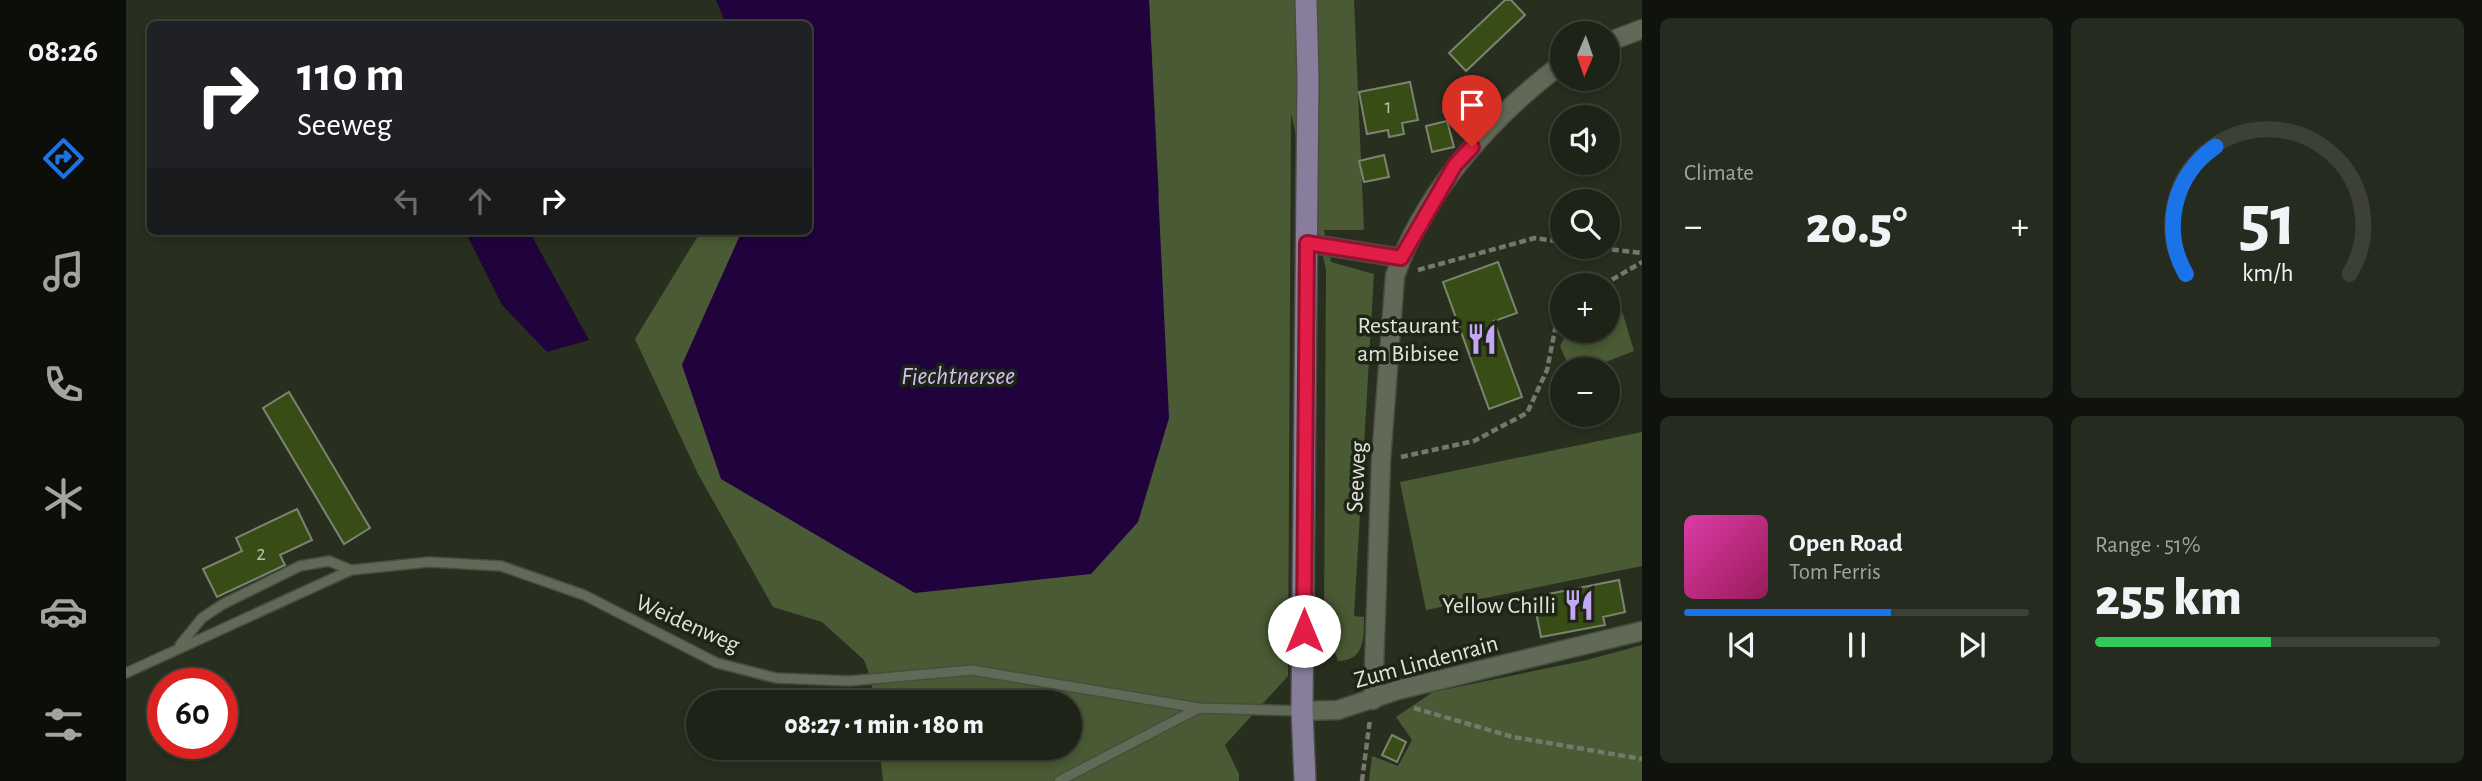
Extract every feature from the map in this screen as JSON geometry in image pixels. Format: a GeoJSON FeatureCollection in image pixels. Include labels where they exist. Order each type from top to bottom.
{"type":"FeatureCollection","features":[{"type":"Feature","properties":{"kind":"main road"},"geometry":{"type":"LineString","coordinates":[[1305,781],[1306,0]]}},
{"type":"Feature","properties":{"kind":"street"},"geometry":{"type":"LineString","coordinates":[[1620,37],[1642,29]]}},
{"type":"Feature","properties":{"kind":"street","name":"Seeweg"},"geometry":{"type":"LineString","coordinates":[[1373,700],[1381,460],[1395,276],[1401,258],[1455,165],[1550,73]]}},
{"type":"Feature","properties":{"kind":"street"},"geometry":{"type":"LineString","coordinates":[[1307,243],[1401,258]]}},
{"type":"Feature","properties":{"kind":"street","name":"Zum Lindenrain"},"geometry":{"type":"LineString","coordinates":[[1303,711],[1338,710],[1398,690],[1642,631]]}},
{"type":"Feature","properties":{"kind":"lane"},"geometry":{"type":"LineString","coordinates":[[176,649],[202,618],[223,604],[300,566],[329,561],[351,570]]}},
{"type":"Feature","properties":{"kind":"lane","name":"Weidenweg"},"geometry":{"type":"LineString","coordinates":[[126,673],[351,570],[429,562],[501,566],[584,595],[717,663],[776,678],[849,681],[972,670],[1199,708],[1303,711]]}},
{"type":"Feature","properties":{"kind":"lane"},"geometry":{"type":"LineString","coordinates":[[1059,781],[1199,708]]}},
{"type":"Feature","properties":{"kind":"path"},"geometry":{"type":"LineString","coordinates":[[1395,276],[1535,238],[1550,240]]}},
{"type":"Feature","properties":{"kind":"path"},"geometry":{"type":"LineString","coordinates":[[1620,250],[1642,253]]}},
{"type":"Feature","properties":{"kind":"path"},"geometry":{"type":"LineString","coordinates":[[1620,275],[1642,262]]}},
{"type":"Feature","properties":{"kind":"path"},"geometry":{"type":"LineString","coordinates":[[1381,460],[1474,441],[1527,413],[1548,370],[1553,343]]}},
{"type":"Feature","properties":{"kind":"path"},"geometry":{"type":"LineString","coordinates":[[1398,690],[1409,706],[1513,737],[1642,760]]}},
{"type":"Feature","properties":{"kind":"path"},"geometry":{"type":"LineString","coordinates":[[1362,781],[1373,700]]}},
{"type":"Feature","properties":{"kind":"green space"},"geometry":{"type":"Polygon","coordinates":[[[1149,0],[1354,0],[1364,230],[1324,230],[1331,262],[1374,274],[1354,616],[1364,617],[1364,633],[1358,653],[1347,660],[1338,661],[1324,622],[1326,270],[1291,113],[1288,676],[1225,745],[1239,774],[1239,781],[883,781],[881,760],[1082,760],[1082,690],[872,690],[864,660],[822,622],[773,607],[698,474],[635,339],[699,235],[740,235],[682,365],[1159,196],[1149,0]]]}},
{"type":"Feature","properties":{"kind":"green space"},"geometry":{"type":"Polygon","coordinates":[[[1620,304],[1634,351],[1619,357],[1565,357],[1560,346],[1562,343],[1620,343],[1620,304]]]}},
{"type":"Feature","properties":{"kind":"green space"},"geometry":{"type":"Polygon","coordinates":[[[1642,432],[1642,566],[1426,610],[1400,482],[1642,432]]]}},
{"type":"Feature","properties":{"kind":"green space"},"geometry":{"type":"Polygon","coordinates":[[[1642,645],[1642,781],[1369,781],[1372,756],[1398,766],[1412,740],[1396,717],[1433,692],[1587,660],[1642,645]]]}},
{"type":"Feature","properties":{"kind":"water","name":"Fiechtnersee"},"geometry":{"type":"Polygon","coordinates":[[[716,0],[1149,0],[1169,418],[1138,522],[1091,574],[915,593],[721,479],[682,365],[740,235],[812,235],[812,21],[725,21],[716,0]]]}},
{"type":"Feature","properties":{"kind":"water"},"geometry":{"type":"Polygon","coordinates":[[[467,235],[531,235],[589,340],[547,352],[502,305],[467,235]]]}},
{"type":"Feature","properties":{"kind":"building"},"geometry":{"type":"Polygon","coordinates":[[[1505,0],[1511,0],[1525,15],[1466,71],[1449,53],[1505,0]]]}},
{"type":"Feature","properties":{"kind":"building"},"geometry":{"type":"Polygon","coordinates":[[[1410,82],[1418,120],[1402,123],[1404,134],[1389,137],[1388,130],[1367,134],[1359,92],[1410,82]]]}},
{"type":"Feature","properties":{"kind":"building"},"geometry":{"type":"Polygon","coordinates":[[[1470,82],[1493,101],[1466,132],[1443,112],[1470,82]]]}},
{"type":"Feature","properties":{"kind":"building"},"geometry":{"type":"Polygon","coordinates":[[[1447,121],[1454,147],[1432,152],[1426,126],[1447,121]]]}},
{"type":"Feature","properties":{"kind":"building"},"geometry":{"type":"Polygon","coordinates":[[[1384,155],[1389,177],[1364,182],[1359,161],[1384,155]]]}},
{"type":"Feature","properties":{"kind":"building","name":"Restaurant am Bibisee"},"geometry":{"type":"Polygon","coordinates":[[[1498,262],[1517,313],[1494,321],[1522,397],[1489,409],[1443,282],[1498,262]]]}},
{"type":"Feature","properties":{"kind":"building"},"geometry":{"type":"Polygon","coordinates":[[[289,392],[370,528],[344,544],[263,408],[289,392]]]}},
{"type":"Feature","properties":{"kind":"building"},"geometry":{"type":"Polygon","coordinates":[[[297,509],[312,540],[280,555],[285,565],[217,597],[203,569],[242,551],[236,538],[297,509]]]}},
{"type":"Feature","properties":{"kind":"building","name":"Yellow Chilli"},"geometry":{"type":"Polygon","coordinates":[[[1619,580],[1625,612],[1603,617],[1605,625],[1541,637],[1533,597],[1619,580]]]}},
{"type":"Feature","properties":{"kind":"building"},"geometry":{"type":"Polygon","coordinates":[[[1392,735],[1406,742],[1397,762],[1382,755],[1392,735]]]}},
{"type":"Feature","properties":{"kind":"place","name":"Restaurant am Bibisee"},"geometry":{"type":"Point","coordinates":[1482,339]}},
{"type":"Feature","properties":{"kind":"place","name":"Yellow Chilli"},"geometry":{"type":"Point","coordinates":[1579,605]}},
{"type":"Feature","properties":{"kind":"route"},"geometry":{"type":"LineString","coordinates":[[1304,631],[1307,243],[1401,258],[1455,165],[1472,147]]}}]}
